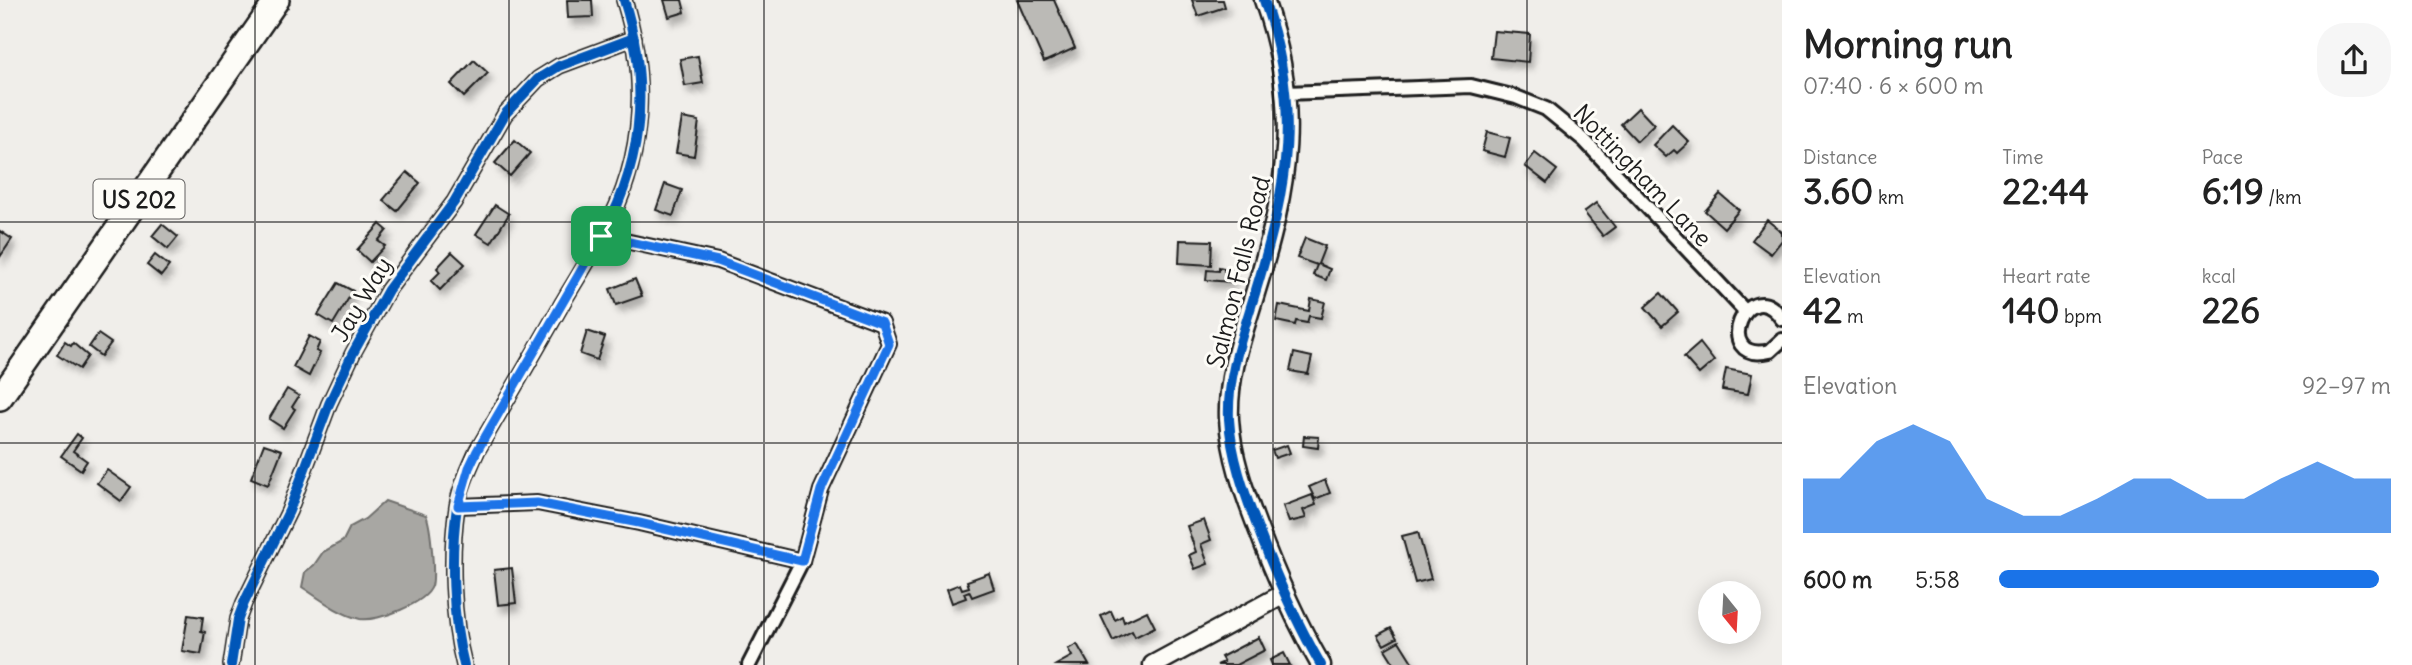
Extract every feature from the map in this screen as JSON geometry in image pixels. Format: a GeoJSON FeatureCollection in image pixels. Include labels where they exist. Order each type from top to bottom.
{"type":"FeatureCollection","features":[{"type":"Feature","properties":{"kind":"highway","name":"US 202"},"geometry":{"type":"LineString","coordinates":[[0,398],[277,0]]}},
{"type":"Feature","properties":{"kind":"street"},"geometry":{"type":"LineString","coordinates":[[464,665],[460,650],[454,561],[458,506],[469,468],[601,236],[627,183],[636,145],[640,101],[634,38],[624,0]]}},
{"type":"Feature","properties":{"kind":"street","name":"Salmon Falls Road"},"geometry":{"type":"LineString","coordinates":[[1264,0],[1277,41],[1286,93],[1287,157],[1277,220],[1236,355],[1229,418],[1232,445],[1251,509],[1284,594],[1321,665]]}},
{"type":"Feature","properties":{"kind":"street","name":"Jay Way"},"geometry":{"type":"LineString","coordinates":[[230,665],[238,620],[244,603],[289,511],[340,377],[388,290],[454,202],[491,138],[521,95],[537,79],[559,66],[634,38]]}},
{"type":"Feature","properties":{"kind":"street","name":"Nottingham Lane"},"geometry":{"type":"LineString","coordinates":[[1286,93],[1471,86],[1516,97],[1546,109],[1584,139],[1745,311]]}},
{"type":"Feature","properties":{"kind":"street"},"geometry":{"type":"LineString","coordinates":[[601,236],[718,261],[882,323],[889,344],[821,490],[802,561],[749,665]]}},
{"type":"Feature","properties":{"kind":"street"},"geometry":{"type":"LineString","coordinates":[[1782,319],[1776,311],[1760,306],[1745,311],[1737,331],[1743,345],[1763,353],[1770,351],[1782,340]]}},
{"type":"Feature","properties":{"kind":"street"},"geometry":{"type":"LineString","coordinates":[[458,506],[537,503],[639,523],[802,561]]}},
{"type":"Feature","properties":{"kind":"street"},"geometry":{"type":"LineString","coordinates":[[1153,665],[1284,594]]}},
{"type":"Feature","properties":{"kind":"shaded area"},"geometry":{"type":"Polygon","coordinates":[[[385,501],[426,515],[432,550],[432,586],[421,599],[411,605],[378,618],[360,619],[337,610],[302,587],[305,572],[323,552],[343,541],[350,527],[365,519],[385,501]]]}},
{"type":"Feature","properties":{"kind":"building"},"geometry":{"type":"Polygon","coordinates":[[[567,0],[592,0],[593,17],[568,18],[567,0]]]}},
{"type":"Feature","properties":{"kind":"building"},"geometry":{"type":"Polygon","coordinates":[[[664,0],[682,0],[685,12],[669,17],[664,0]]]}},
{"type":"Feature","properties":{"kind":"building"},"geometry":{"type":"Polygon","coordinates":[[[1017,0],[1054,0],[1075,48],[1044,62],[1017,0]]]}},
{"type":"Feature","properties":{"kind":"building"},"geometry":{"type":"Polygon","coordinates":[[[1192,0],[1223,0],[1225,7],[1198,16],[1192,0]]]}},
{"type":"Feature","properties":{"kind":"building"},"geometry":{"type":"Polygon","coordinates":[[[1494,31],[1530,34],[1528,62],[1491,58],[1494,31]]]}},
{"type":"Feature","properties":{"kind":"building"},"geometry":{"type":"Polygon","coordinates":[[[698,56],[703,83],[685,86],[680,59],[698,56]]]}},
{"type":"Feature","properties":{"kind":"building"},"geometry":{"type":"Polygon","coordinates":[[[474,60],[488,73],[464,97],[451,84],[474,60]]]}},
{"type":"Feature","properties":{"kind":"building"},"geometry":{"type":"Polygon","coordinates":[[[1638,108],[1654,125],[1637,141],[1621,124],[1638,108]]]}},
{"type":"Feature","properties":{"kind":"building"},"geometry":{"type":"Polygon","coordinates":[[[682,118],[699,121],[694,156],[676,153],[682,118]]]}},
{"type":"Feature","properties":{"kind":"building"},"geometry":{"type":"Polygon","coordinates":[[[1672,125],[1689,142],[1677,153],[1674,150],[1666,157],[1653,145],[1672,125]]]}},
{"type":"Feature","properties":{"kind":"building"},"geometry":{"type":"Polygon","coordinates":[[[1487,132],[1510,138],[1505,157],[1482,151],[1487,132]]]}},
{"type":"Feature","properties":{"kind":"building"},"geometry":{"type":"Polygon","coordinates":[[[515,140],[530,153],[510,176],[495,163],[515,140]]]}},
{"type":"Feature","properties":{"kind":"building"},"geometry":{"type":"Polygon","coordinates":[[[1535,153],[1557,170],[1547,183],[1525,166],[1535,153]]]}},
{"type":"Feature","properties":{"kind":"building"},"geometry":{"type":"Polygon","coordinates":[[[407,172],[420,183],[397,211],[383,200],[407,172]]]}},
{"type":"Feature","properties":{"kind":"building"},"geometry":{"type":"Polygon","coordinates":[[[665,184],[682,190],[673,216],[656,210],[665,184]]]}},
{"type":"Feature","properties":{"kind":"building"},"geometry":{"type":"Polygon","coordinates":[[[1720,194],[1739,210],[1724,228],[1705,211],[1720,194]]]}},
{"type":"Feature","properties":{"kind":"building"},"geometry":{"type":"Polygon","coordinates":[[[1596,203],[1615,227],[1603,236],[1584,212],[1596,203]]]}},
{"type":"Feature","properties":{"kind":"building"},"geometry":{"type":"Polygon","coordinates":[[[495,205],[509,214],[491,243],[476,234],[495,205]]]}},
{"type":"Feature","properties":{"kind":"building"},"geometry":{"type":"Polygon","coordinates":[[[1767,220],[1782,232],[1782,240],[1771,254],[1752,240],[1767,220]]]}},
{"type":"Feature","properties":{"kind":"building"},"geometry":{"type":"Polygon","coordinates":[[[162,224],[178,237],[168,249],[152,236],[162,224]]]}},
{"type":"Feature","properties":{"kind":"building"},"geometry":{"type":"Polygon","coordinates":[[[380,224],[387,230],[378,241],[385,246],[370,262],[357,250],[380,224]]]}},
{"type":"Feature","properties":{"kind":"building"},"geometry":{"type":"Polygon","coordinates":[[[0,231],[12,239],[0,257],[0,231]]]}},
{"type":"Feature","properties":{"kind":"building"},"geometry":{"type":"Polygon","coordinates":[[[1305,238],[1325,246],[1318,264],[1330,269],[1326,280],[1313,275],[1317,265],[1297,258],[1305,238]]]}},
{"type":"Feature","properties":{"kind":"building"},"geometry":{"type":"Polygon","coordinates":[[[1180,240],[1212,241],[1211,265],[1179,263],[1180,240]]]}},
{"type":"Feature","properties":{"kind":"building"},"geometry":{"type":"Polygon","coordinates":[[[452,252],[465,264],[440,290],[431,281],[440,272],[437,268],[452,252]]]}},
{"type":"Feature","properties":{"kind":"building"},"geometry":{"type":"Polygon","coordinates":[[[155,255],[169,266],[161,276],[147,265],[155,255]]]}},
{"type":"Feature","properties":{"kind":"building"},"geometry":{"type":"Polygon","coordinates":[[[1219,267],[1224,268],[1224,271],[1232,271],[1231,282],[1206,280],[1207,270],[1219,271],[1219,267]]]}},
{"type":"Feature","properties":{"kind":"building"},"geometry":{"type":"Polygon","coordinates":[[[635,279],[642,296],[616,305],[610,289],[635,279]]]}},
{"type":"Feature","properties":{"kind":"building"},"geometry":{"type":"Polygon","coordinates":[[[338,283],[353,291],[333,324],[318,315],[338,283]]]}},
{"type":"Feature","properties":{"kind":"building"},"geometry":{"type":"Polygon","coordinates":[[[1661,293],[1678,312],[1662,326],[1645,307],[1661,293]]]}},
{"type":"Feature","properties":{"kind":"building"},"geometry":{"type":"Polygon","coordinates":[[[1311,299],[1325,302],[1321,318],[1309,316],[1307,323],[1296,321],[1295,325],[1276,321],[1279,305],[1309,311],[1311,299]]]}},
{"type":"Feature","properties":{"kind":"building"},"geometry":{"type":"Polygon","coordinates":[[[587,331],[605,337],[597,360],[580,354],[587,331]]]}},
{"type":"Feature","properties":{"kind":"building"},"geometry":{"type":"Polygon","coordinates":[[[98,334],[111,343],[101,356],[89,347],[98,334]]]}},
{"type":"Feature","properties":{"kind":"building"},"geometry":{"type":"Polygon","coordinates":[[[309,336],[320,342],[316,351],[320,353],[309,376],[293,367],[309,336]]]}},
{"type":"Feature","properties":{"kind":"building"},"geometry":{"type":"Polygon","coordinates":[[[65,342],[71,346],[73,343],[88,356],[79,369],[57,355],[65,342]]]}},
{"type":"Feature","properties":{"kind":"building"},"geometry":{"type":"Polygon","coordinates":[[[1700,343],[1714,361],[1699,374],[1684,357],[1700,343]]]}},
{"type":"Feature","properties":{"kind":"building"},"geometry":{"type":"Polygon","coordinates":[[[1294,353],[1312,357],[1308,374],[1290,371],[1294,353]]]}},
{"type":"Feature","properties":{"kind":"building"},"geometry":{"type":"Polygon","coordinates":[[[1726,369],[1752,374],[1748,394],[1722,390],[1726,369]]]}},
{"type":"Feature","properties":{"kind":"building"},"geometry":{"type":"Polygon","coordinates":[[[287,389],[299,396],[292,407],[295,409],[283,428],[269,419],[287,389]]]}},
{"type":"Feature","properties":{"kind":"building"},"geometry":{"type":"Polygon","coordinates":[[[77,434],[82,438],[73,451],[87,461],[81,470],[61,456],[77,434]]]}},
{"type":"Feature","properties":{"kind":"building"},"geometry":{"type":"Polygon","coordinates":[[[1304,436],[1319,437],[1318,448],[1303,446],[1304,436]]]}},
{"type":"Feature","properties":{"kind":"building"},"geometry":{"type":"Polygon","coordinates":[[[264,444],[282,450],[268,485],[251,478],[264,444]]]}},
{"type":"Feature","properties":{"kind":"building"},"geometry":{"type":"Polygon","coordinates":[[[1287,445],[1290,453],[1275,458],[1272,450],[1287,445]]]}},
{"type":"Feature","properties":{"kind":"building"},"geometry":{"type":"Polygon","coordinates":[[[107,470],[131,487],[121,501],[97,483],[107,470]]]}},
{"type":"Feature","properties":{"kind":"building"},"geometry":{"type":"Polygon","coordinates":[[[1325,480],[1330,493],[1315,499],[1309,487],[1325,480]]]}},
{"type":"Feature","properties":{"kind":"building"},"geometry":{"type":"Polygon","coordinates":[[[1312,495],[1316,505],[1303,510],[1306,518],[1289,522],[1283,506],[1312,495]]]}},
{"type":"Feature","properties":{"kind":"building"},"geometry":{"type":"Polygon","coordinates":[[[1204,520],[1211,540],[1201,544],[1208,564],[1195,569],[1189,555],[1196,552],[1187,526],[1204,520]]]}},
{"type":"Feature","properties":{"kind":"building"},"geometry":{"type":"Polygon","coordinates":[[[1418,532],[1431,579],[1415,583],[1402,536],[1418,532]]]}},
{"type":"Feature","properties":{"kind":"building"},"geometry":{"type":"Polygon","coordinates":[[[512,568],[516,603],[498,605],[494,570],[512,568]]]}},
{"type":"Feature","properties":{"kind":"building"},"geometry":{"type":"Polygon","coordinates":[[[989,573],[994,589],[972,597],[969,591],[964,593],[966,598],[952,603],[947,589],[960,584],[962,589],[969,587],[967,581],[989,573]]]}},
{"type":"Feature","properties":{"kind":"building"},"geometry":{"type":"Polygon","coordinates":[[[1111,611],[1115,620],[1122,616],[1124,622],[1147,611],[1155,627],[1135,637],[1132,631],[1113,641],[1101,616],[1111,611]]]}},
{"type":"Feature","properties":{"kind":"building"},"geometry":{"type":"Polygon","coordinates":[[[188,615],[203,617],[201,631],[205,632],[201,654],[182,651],[188,615]]]}},
{"type":"Feature","properties":{"kind":"building"},"geometry":{"type":"Polygon","coordinates":[[[1391,628],[1397,638],[1384,645],[1378,635],[1391,628]]]}},
{"type":"Feature","properties":{"kind":"building"},"geometry":{"type":"Polygon","coordinates":[[[1259,637],[1265,650],[1236,665],[1217,665],[1224,662],[1221,657],[1259,637]]]}},
{"type":"Feature","properties":{"kind":"building"},"geometry":{"type":"Polygon","coordinates":[[[1399,641],[1414,665],[1395,665],[1385,649],[1399,641]]]}},
{"type":"Feature","properties":{"kind":"building"},"geometry":{"type":"Polygon","coordinates":[[[1077,644],[1089,665],[1056,665],[1072,656],[1068,649],[1077,644]]]}},
{"type":"Feature","properties":{"kind":"building"},"geometry":{"type":"Polygon","coordinates":[[[1284,653],[1290,665],[1272,665],[1270,660],[1284,653]]]}},
{"type":"Feature","properties":{"kind":"cycle path"},"geometry":{"type":"LineString","coordinates":[[464,665],[457,628],[453,566],[457,507],[463,486],[477,451],[606,229],[631,166],[639,111],[639,83],[624,0]]}},
{"type":"Feature","properties":{"kind":"cycle path"},"geometry":{"type":"LineString","coordinates":[[1264,0],[1276,39],[1283,76],[1287,111],[1286,146],[1276,215],[1234,369],[1229,402],[1230,433],[1243,487],[1271,562],[1321,665]]}},
{"type":"Feature","properties":{"kind":"cycle path"},"geometry":{"type":"LineString","coordinates":[[231,665],[238,619],[244,603],[289,511],[329,404],[353,353],[388,290],[454,202],[505,114],[538,79],[559,66],[634,38]]}},
{"type":"Feature","properties":{"kind":"route"},"geometry":{"type":"LineString","coordinates":[[601,236],[718,261],[882,323],[889,344],[821,490],[802,561],[639,523],[537,503],[458,506],[477,451],[601,236]]}}]}
